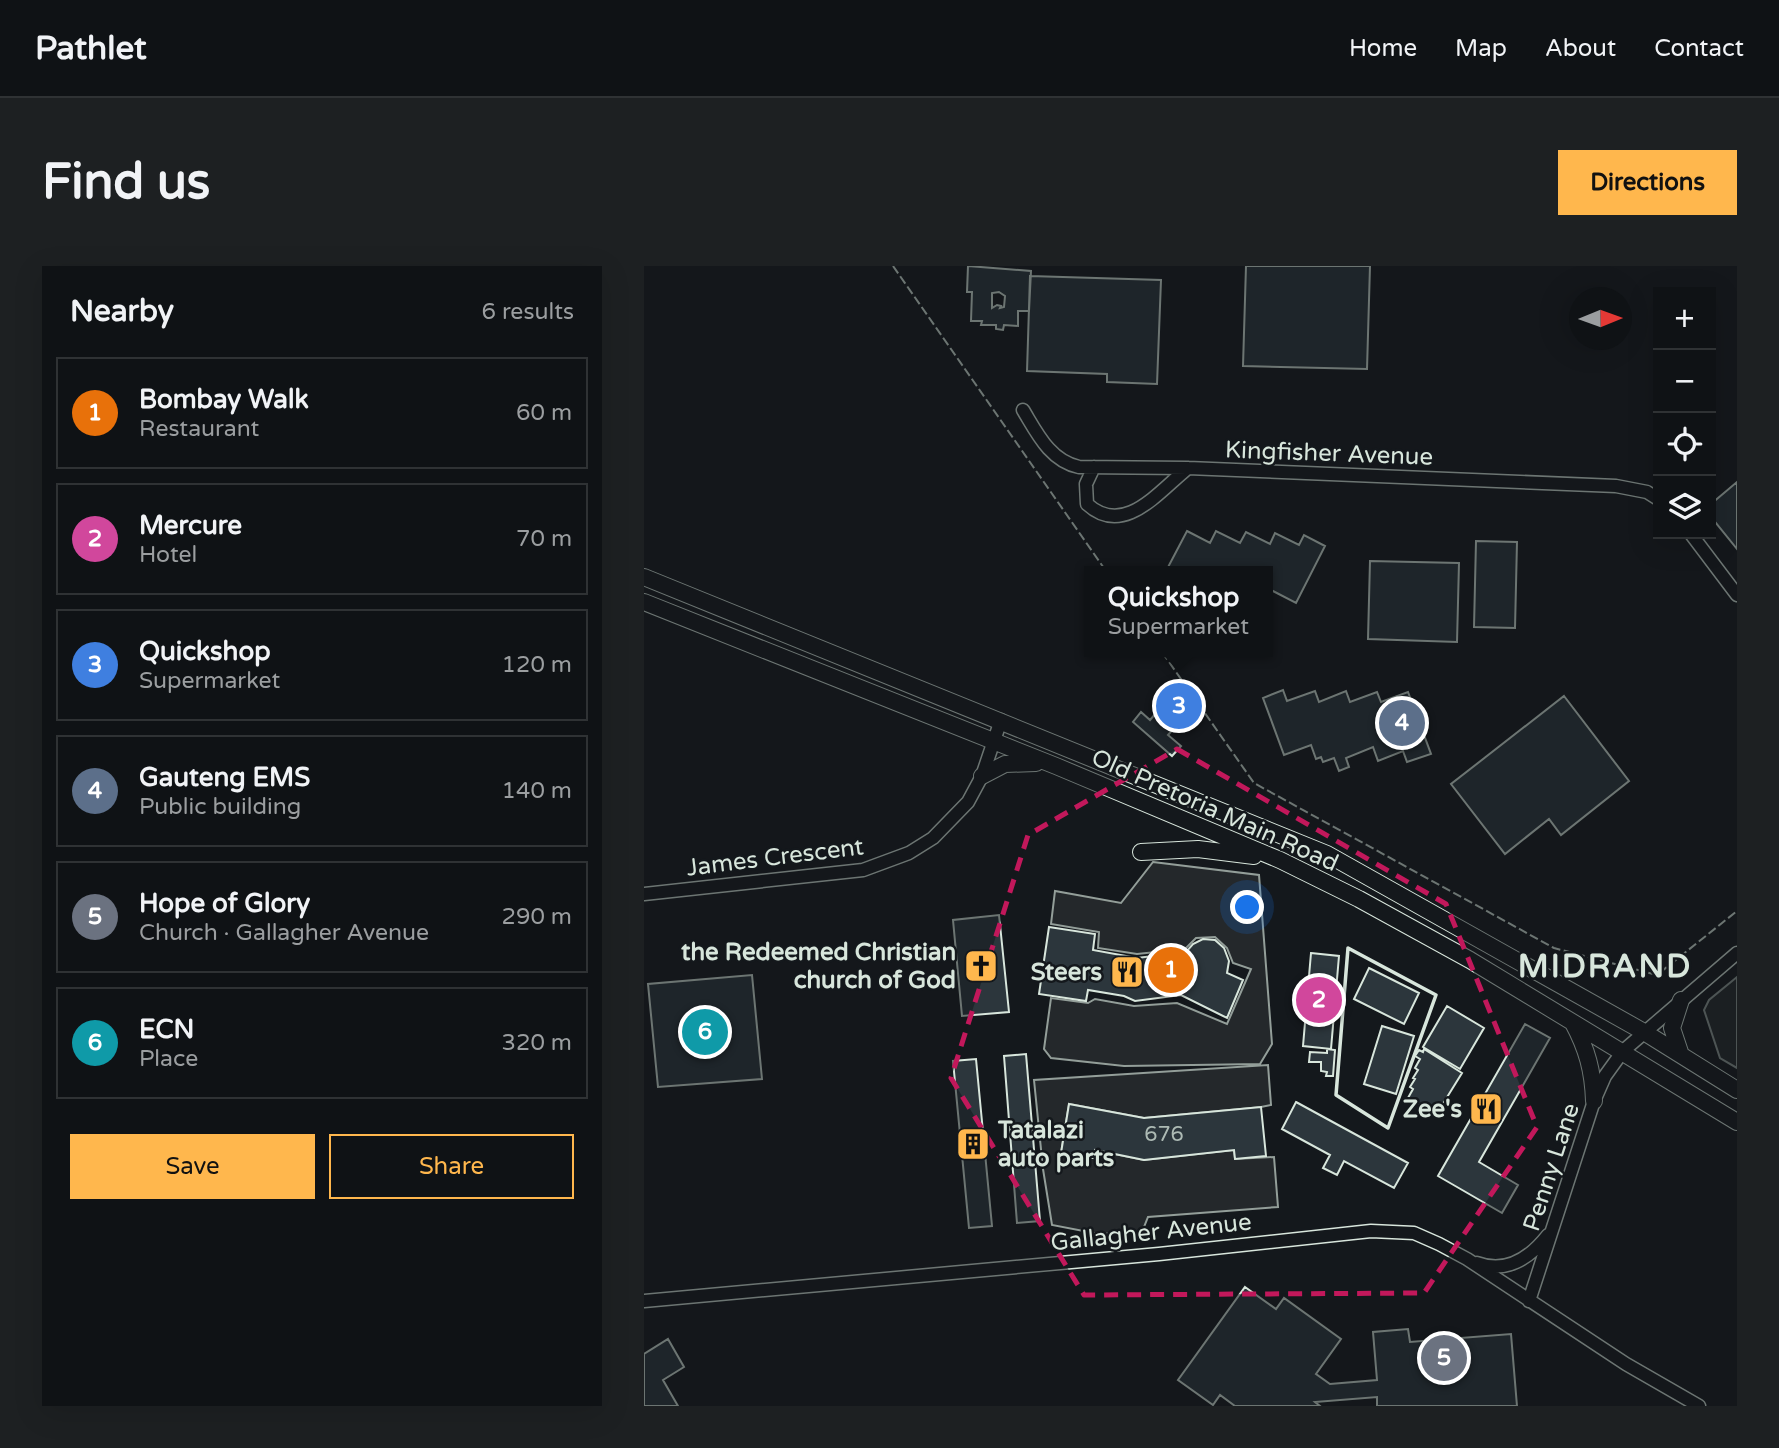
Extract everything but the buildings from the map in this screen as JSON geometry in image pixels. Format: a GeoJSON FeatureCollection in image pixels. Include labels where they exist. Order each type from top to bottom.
{"type":"FeatureCollection","features":[{"type":"Feature","properties":{"kind":"main road","name":"Old Pretoria Main Road"},"geometry":{"type":"LineString","coordinates":[[644,577],[1327,854],[1644,1032],[1737,1090]]}},
{"type":"Feature","properties":{"kind":"main road","name":"Old Pretoria Main Road"},"geometry":{"type":"LineString","coordinates":[[644,601],[1056,766],[1280,860],[1470,960],[1737,1122]]}},
{"type":"Feature","properties":{"kind":"main road"},"geometry":{"type":"LineString","coordinates":[[982,776],[995,768],[1014,762],[1056,766]]}},
{"type":"Feature","properties":{"kind":"main road"},"geometry":{"type":"LineString","coordinates":[[1141,852],[1198,849],[1280,860]]}},
{"type":"Feature","properties":{"kind":"main road"},"geometry":{"type":"LineString","coordinates":[[1681,1000],[1672,1028],[1681,1055]]}},
{"type":"Feature","properties":{"kind":"main road"},"geometry":{"type":"LineString","coordinates":[[1573,1022],[1589,1057],[1594,1101]]}},
{"type":"Feature","properties":{"kind":"street","name":"Kingfisher Avenue"},"geometry":{"type":"LineString","coordinates":[[1023,410],[1039,436],[1064,464],[1616,486],[1647,492],[1653,496]]}},
{"type":"Feature","properties":{"kind":"street"},"geometry":{"type":"LineString","coordinates":[[1094,467],[1086,484],[1087,504],[1102,515],[1116,517],[1130,514],[1188,468]]}},
{"type":"Feature","properties":{"kind":"street"},"geometry":{"type":"LineString","coordinates":[[1695,539],[1737,595]]}},
{"type":"Feature","properties":{"kind":"street","name":"James Crescent"},"geometry":{"type":"LineString","coordinates":[[644,894],[863,870],[909,853],[933,838],[968,802],[982,776],[1000,720]]}},
{"type":"Feature","properties":{"kind":"street","name":"Penny Lane"},"geometry":{"type":"LineString","coordinates":[[1529,1301],[1594,1101],[1605,1076],[1623,1051],[1737,953]]}},
{"type":"Feature","properties":{"kind":"street"},"geometry":{"type":"LineString","coordinates":[[1467,1259],[1484,1266],[1503,1267],[1519,1262],[1536,1250],[1554,1228]]}},
{"type":"Feature","properties":{"kind":"street","name":"Gallagher Avenue"},"geometry":{"type":"LineString","coordinates":[[644,1301],[1159,1254],[1371,1231],[1414,1233],[1467,1259],[1626,1364],[1699,1406]]}},
{"type":"Feature","properties":{"kind":"highlighted area"},"geometry":{"type":"Polygon","coordinates":[[[1177,749],[1446,904],[1537,1127],[1424,1293],[1084,1295],[951,1078],[1028,835],[1177,749]]]}},
{"type":"Feature","properties":{"kind":"shaded area"},"geometry":{"type":"Polygon","coordinates":[[[1153,862],[1259,875],[1272,1044],[1260,1064],[1124,1066],[1051,1058],[1044,1049],[1051,998],[1088,1003],[1095,999],[1134,1006],[1177,1003],[1227,1024],[1251,969],[1233,963],[1227,948],[1215,937],[1196,938],[1185,949],[1137,954],[1098,948],[1099,932],[1051,924],[1055,891],[1121,903],[1153,862]]]}},
{"type":"Feature","properties":{"kind":"shaded area"},"geometry":{"type":"Polygon","coordinates":[[[1737,977],[1737,1068],[1720,1058],[1704,1010],[1709,1000],[1737,977]]]}},
{"type":"Feature","properties":{"kind":"shaded area"},"geometry":{"type":"Polygon","coordinates":[[[1268,1065],[1271,1105],[1261,1107],[1144,1118],[1069,1104],[1061,1153],[1094,1158],[1095,1150],[1144,1160],[1234,1150],[1235,1159],[1274,1157],[1278,1207],[1148,1217],[1142,1232],[1099,1234],[1052,1225],[1034,1080],[1268,1065]]]}},
{"type":"Feature","properties":{"kind":"fence"},"geometry":{"type":"LineString","coordinates":[[893,266],[1103,566]]}},
{"type":"Feature","properties":{"kind":"fence"},"geometry":{"type":"LineString","coordinates":[[1166,657],[1254,783],[1554,948],[1657,975],[1737,911]]}},
{"type":"Feature","properties":{"kind":"wall"},"geometry":{"type":"LineString","coordinates":[[1348,948],[1436,995],[1388,1128],[1336,1095],[1348,948]]}},
{"type":"Feature","properties":{"kind":"place","name":"Quickshop"},"geometry":{"type":"Point","coordinates":[1179,706]}},
{"type":"Feature","properties":{"kind":"place","name":"Gauteng EMS"},"geometry":{"type":"Point","coordinates":[1402,723]}},
{"type":"Feature","properties":{"kind":"place","name":"the Redeemed Christian church of God"},"geometry":{"type":"Point","coordinates":[981,966]}},
{"type":"Feature","properties":{"kind":"place","name":"Bombay Walk"},"geometry":{"type":"Point","coordinates":[1171,970]}},
{"type":"Feature","properties":{"kind":"place","name":"Steers"},"geometry":{"type":"Point","coordinates":[1127,972]}},
{"type":"Feature","properties":{"kind":"place","name":"Mercure"},"geometry":{"type":"Point","coordinates":[1319,1000]}},
{"type":"Feature","properties":{"kind":"place","name":"ECN"},"geometry":{"type":"Point","coordinates":[705,1032]}},
{"type":"Feature","properties":{"kind":"place","name":"Zee's"},"geometry":{"type":"Point","coordinates":[1486,1109]}},
{"type":"Feature","properties":{"kind":"place","name":"Tatalazi auto parts"},"geometry":{"type":"Point","coordinates":[973,1144]}},
{"type":"Feature","properties":{"kind":"place","name":"Hope of Glory"},"geometry":{"type":"Point","coordinates":[1444,1358]}},
{"type":"Feature","properties":{"kind":"district","name":"MIDRAND"},"geometry":{"type":"Point","coordinates":[1605,966]}}]}
